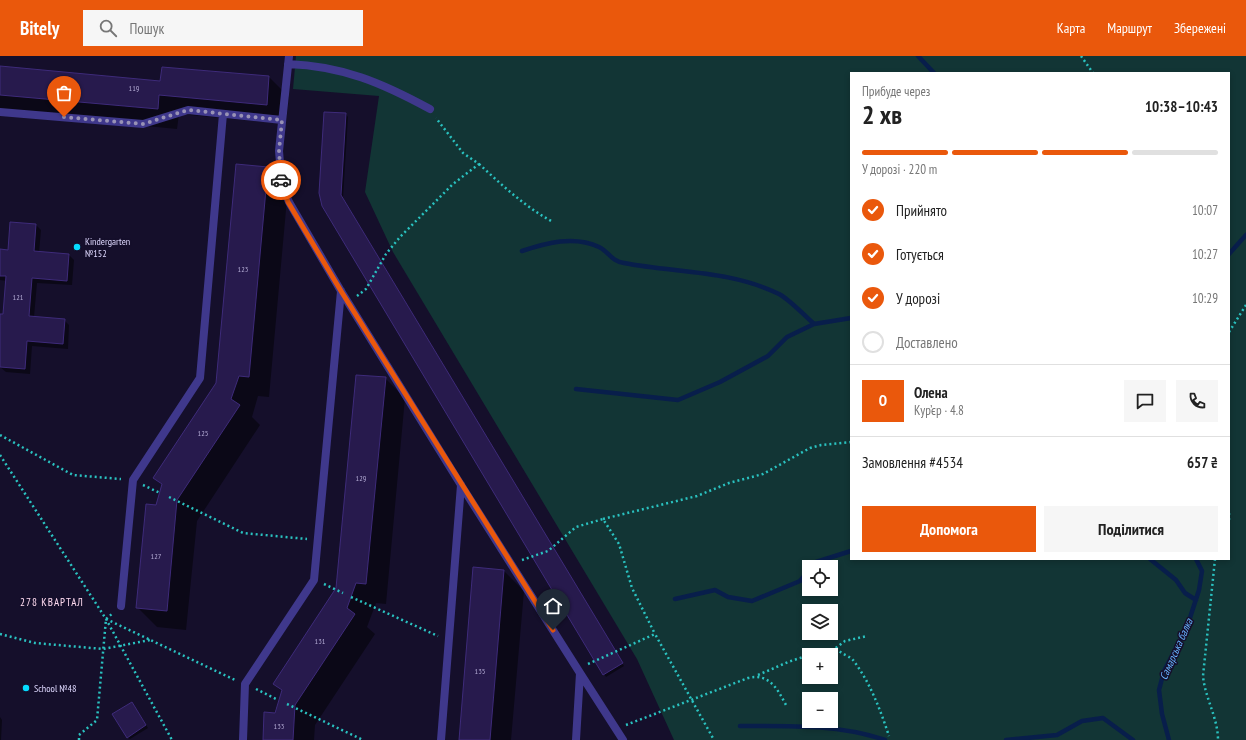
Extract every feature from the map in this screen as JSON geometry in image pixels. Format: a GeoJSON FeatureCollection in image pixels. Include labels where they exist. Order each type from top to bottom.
{"type":"FeatureCollection","features":[{"type":"Feature","properties":{"kind":"lane"},"geometry":{"type":"LineString","coordinates":[[430,109],[399,92],[362,76],[288,60],[279,151],[282,186],[288,202],[347,301],[461,485],[623,740]]}},
{"type":"Feature","properties":{"kind":"lane"},"geometry":{"type":"LineString","coordinates":[[0,112],[143,124],[188,110],[282,120]]}},
{"type":"Feature","properties":{"kind":"lane"},"geometry":{"type":"LineString","coordinates":[[121,606],[133,480],[200,378],[223,114]]}},
{"type":"Feature","properties":{"kind":"lane"},"geometry":{"type":"LineString","coordinates":[[243,740],[245,684],[314,580],[341,291]]}},
{"type":"Feature","properties":{"kind":"lane"},"geometry":{"type":"LineString","coordinates":[[442,740],[461,485]]}},
{"type":"Feature","properties":{"kind":"lane"},"geometry":{"type":"LineString","coordinates":[[576,740],[579,671]]}},
{"type":"Feature","properties":{"kind":"path"},"geometry":{"type":"LineString","coordinates":[[1081,56],[1092,72]]}},
{"type":"Feature","properties":{"kind":"path"},"geometry":{"type":"LineString","coordinates":[[430,109],[463,153],[479,164],[510,193],[540,215],[553,222]]}},
{"type":"Feature","properties":{"kind":"path"},"geometry":{"type":"LineString","coordinates":[[347,301],[360,295],[366,289],[386,254],[400,237],[453,184],[479,164]]}},
{"type":"Feature","properties":{"kind":"path"},"geometry":{"type":"LineString","coordinates":[[1230,330],[1246,304]]}},
{"type":"Feature","properties":{"kind":"path"},"geometry":{"type":"LineString","coordinates":[[0,435],[73,475],[133,480],[160,493]]}},
{"type":"Feature","properties":{"kind":"path"},"geometry":{"type":"LineString","coordinates":[[511,564],[548,551],[576,527],[697,496],[729,483],[763,474],[810,448],[821,445],[850,442]]}},
{"type":"Feature","properties":{"kind":"path"},"geometry":{"type":"LineString","coordinates":[[0,455],[106,619],[172,740]]}},
{"type":"Feature","properties":{"kind":"path"},"geometry":{"type":"LineString","coordinates":[[169,497],[243,533],[318,540]]}},
{"type":"Feature","properties":{"kind":"path"},"geometry":{"type":"LineString","coordinates":[[603,519],[619,544],[632,588],[655,634],[714,740]]}},
{"type":"Feature","properties":{"kind":"path"},"geometry":{"type":"LineString","coordinates":[[1215,560],[1213,568],[1214,588],[1203,676],[1204,689],[1218,731],[1218,740]]}},
{"type":"Feature","properties":{"kind":"path"},"geometry":{"type":"LineString","coordinates":[[314,580],[343,593]]}},
{"type":"Feature","properties":{"kind":"path"},"geometry":{"type":"LineString","coordinates":[[351,597],[450,642]]}},
{"type":"Feature","properties":{"kind":"path"},"geometry":{"type":"LineString","coordinates":[[106,619],[278,700]]}},
{"type":"Feature","properties":{"kind":"path"},"geometry":{"type":"LineString","coordinates":[[79,740],[80,735],[97,720],[106,619]]}},
{"type":"Feature","properties":{"kind":"path"},"geometry":{"type":"LineString","coordinates":[[0,634],[36,643],[103,649],[150,640]]}},
{"type":"Feature","properties":{"kind":"path"},"geometry":{"type":"LineString","coordinates":[[579,671],[655,634]]}},
{"type":"Feature","properties":{"kind":"path"},"geometry":{"type":"LineString","coordinates":[[836,648],[845,641],[867,636]]}},
{"type":"Feature","properties":{"kind":"path"},"geometry":{"type":"LineString","coordinates":[[838,650],[842,655],[852,659],[865,679],[879,704],[889,736]]}},
{"type":"Feature","properties":{"kind":"path"},"geometry":{"type":"LineString","coordinates":[[617,730],[644,717],[757,676],[802,658]]}},
{"type":"Feature","properties":{"kind":"path"},"geometry":{"type":"LineString","coordinates":[[757,676],[766,679],[778,689],[786,705]]}},
{"type":"Feature","properties":{"kind":"path"},"geometry":{"type":"LineString","coordinates":[[287,704],[363,740]]}},
{"type":"Feature","properties":{"kind":"green space"},"geometry":{"type":"Polygon","coordinates":[[[296,56],[1246,56],[1246,740],[674,740],[637,659],[393,252],[365,192],[379,96],[293,89],[296,56]]]}},
{"type":"Feature","properties":{"kind":"building"},"geometry":{"type":"Polygon","coordinates":[[[0,66],[160,81],[162,67],[269,76],[267,105],[159,95],[158,109],[0,95],[0,66]]]}},
{"type":"Feature","properties":{"kind":"building"},"geometry":{"type":"Polygon","coordinates":[[[324,112],[346,113],[341,195],[623,663],[603,675],[322,206],[319,193],[324,112]]]}},
{"type":"Feature","properties":{"kind":"building"},"geometry":{"type":"Polygon","coordinates":[[[236,164],[268,167],[249,377],[239,376],[231,399],[240,405],[177,500],[167,611],[136,608],[146,504],[156,505],[162,484],[153,478],[216,383],[236,164]]]}},
{"type":"Feature","properties":{"kind":"building"},"geometry":{"type":"Polygon","coordinates":[[[10,222],[36,224],[34,251],[69,254],[67,281],[32,278],[29,316],[65,319],[63,344],[27,341],[25,369],[0,367],[0,314],[3,314],[6,276],[0,276],[0,249],[8,250],[10,222]]]}},
{"type":"Feature","properties":{"kind":"building"},"geometry":{"type":"Polygon","coordinates":[[[356,375],[386,377],[366,584],[356,583],[347,608],[355,614],[295,705],[293,740],[263,740],[264,712],[275,713],[282,690],[273,684],[336,588],[356,375]]]}},
{"type":"Feature","properties":{"kind":"building"},"geometry":{"type":"Polygon","coordinates":[[[473,567],[504,570],[490,740],[459,740],[473,567]]]}},
{"type":"Feature","properties":{"kind":"building"},"geometry":{"type":"Polygon","coordinates":[[[132,702],[146,725],[127,738],[112,714],[132,702]]]}},
{"type":"Feature","properties":{"kind":"waterway"},"geometry":{"type":"LineString","coordinates":[[918,56],[933,72]]}},
{"type":"Feature","properties":{"kind":"waterway","name":"Самарська балка"},"geometry":{"type":"LineString","coordinates":[[1230,253],[1246,235]]}},
{"type":"Feature","properties":{"kind":"waterway"},"geometry":{"type":"LineString","coordinates":[[522,251],[550,243],[580,241],[599,247],[620,262],[722,276],[760,286],[779,294],[814,324],[850,318]]}},
{"type":"Feature","properties":{"kind":"waterway"},"geometry":{"type":"LineString","coordinates":[[576,389],[678,400],[720,382],[768,356],[787,337],[814,324]]}},
{"type":"Feature","properties":{"kind":"waterway"},"geometry":{"type":"LineString","coordinates":[[822,560],[850,551]]}},
{"type":"Feature","properties":{"kind":"waterway"},"geometry":{"type":"LineString","coordinates":[[1151,560],[1176,580],[1185,593],[1196,600]]}},
{"type":"Feature","properties":{"kind":"waterway","name":"Самарська балка"},"geometry":{"type":"LineString","coordinates":[[1169,740],[1162,714],[1159,690],[1164,671],[1187,627],[1199,590],[1202,571],[1196,560]]}},
{"type":"Feature","properties":{"kind":"waterway"},"geometry":{"type":"LineString","coordinates":[[675,599],[715,590],[728,597],[752,601],[800,581],[802,579]]}},
{"type":"Feature","properties":{"kind":"waterway"},"geometry":{"type":"LineString","coordinates":[[1006,740],[1057,735],[1082,721],[1103,718],[1133,740]]}},
{"type":"Feature","properties":{"kind":"waterway"},"geometry":{"type":"LineString","coordinates":[[740,726],[813,727],[850,731],[885,740]]}},
{"type":"Feature","properties":{"kind":"way so far"},"geometry":{"type":"LineString","coordinates":[[64,117],[143,124],[188,110],[282,120],[279,151],[281,180]]}},
{"type":"Feature","properties":{"kind":"place","name":"Kindergarten №152"},"geometry":{"type":"Point","coordinates":[77,247]}},
{"type":"Feature","properties":{"kind":"place","name":"School №48"},"geometry":{"type":"Point","coordinates":[26,688]}},
{"type":"Feature","properties":{"kind":"district","name":"278 КВАРТАЛ"},"geometry":{"type":"Point","coordinates":[52,602]}},
{"type":"Feature","properties":{"kind":"route"},"geometry":{"type":"LineString","coordinates":[[281,180],[288,202],[341,291],[553,630]]}}]}
